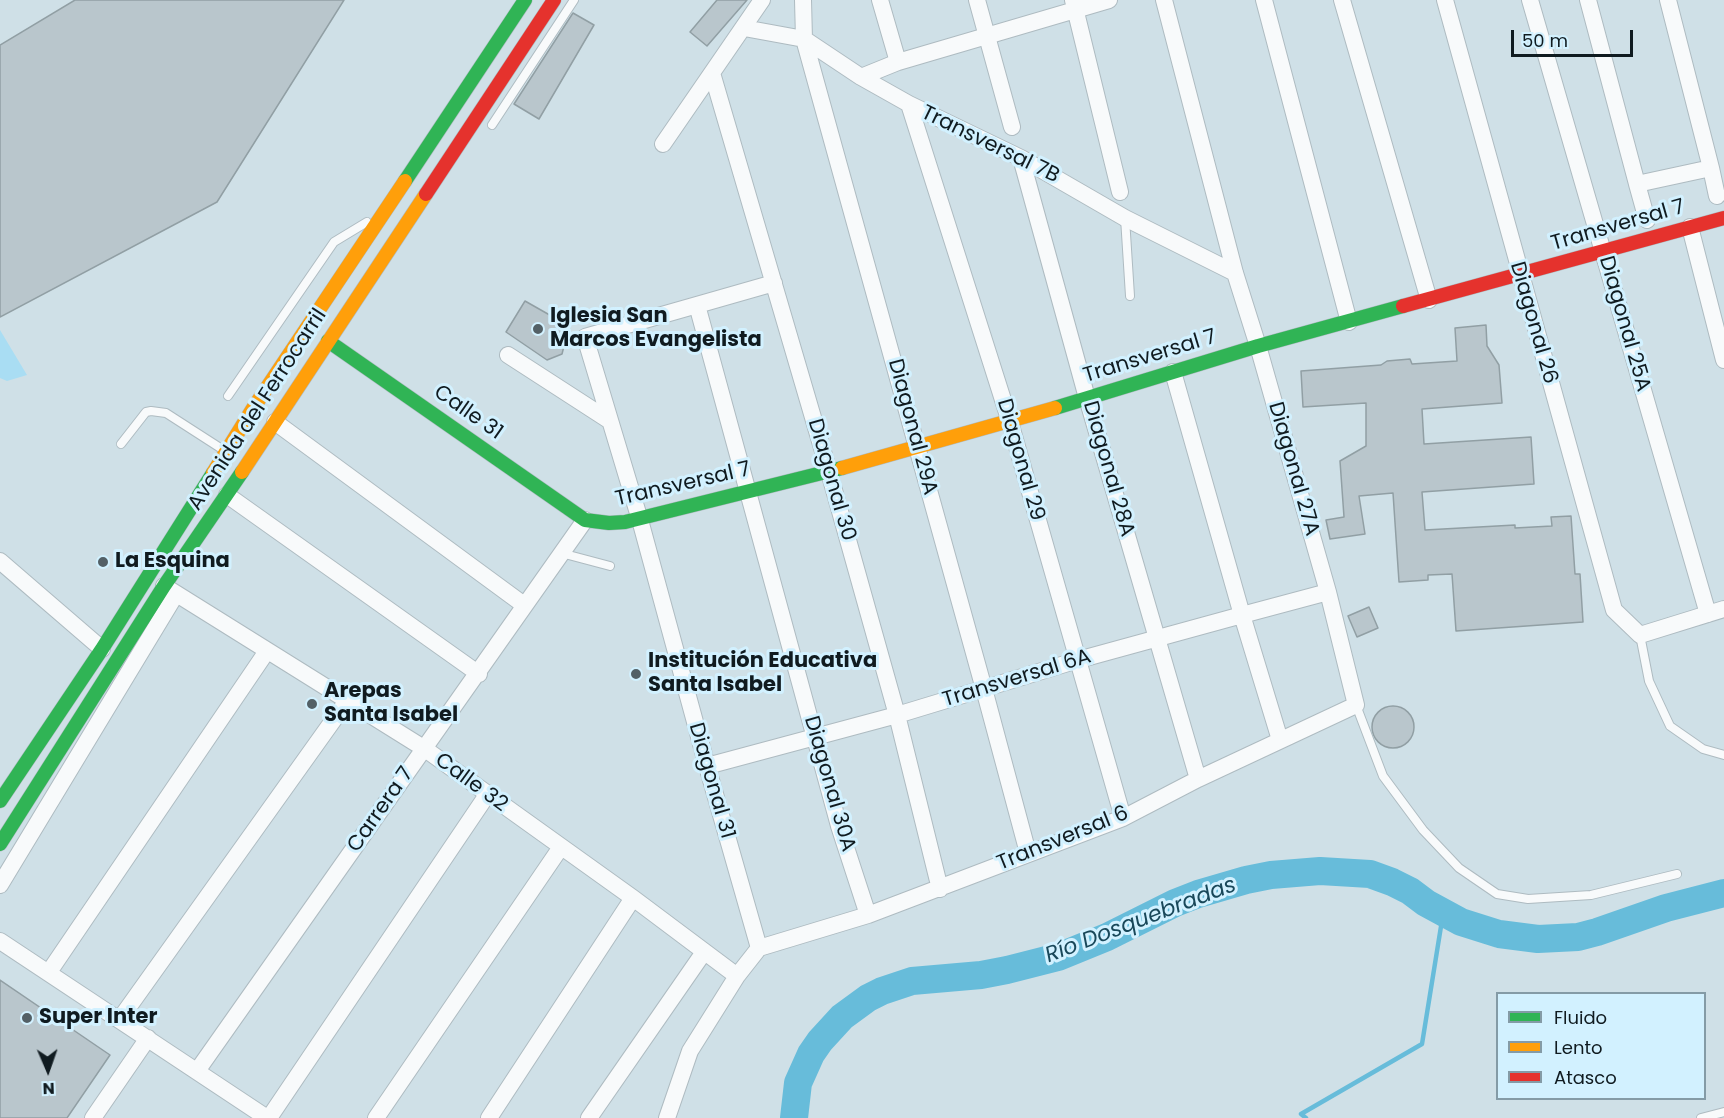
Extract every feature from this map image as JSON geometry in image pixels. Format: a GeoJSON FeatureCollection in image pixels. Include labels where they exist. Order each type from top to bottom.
{"type":"FeatureCollection","features":[{"type":"Feature","properties":{"kind":"main road","name":"Avenida del Ferrocarril"},"geometry":{"type":"LineString","coordinates":[[0,801],[102,649],[225,451],[525,0]]}},
{"type":"Feature","properties":{"kind":"main road","name":"Avenida del Ferrocarril"},"geometry":{"type":"LineString","coordinates":[[0,844],[170,590],[227,495],[554,0]]}},
{"type":"Feature","properties":{"kind":"main road","name":"Transversal 7"},"geometry":{"type":"LineString","coordinates":[[585,520],[609,523],[640,520],[829,472],[1010,422],[1258,346],[1724,218]]}},
{"type":"Feature","properties":{"kind":"main road","name":"Calle 31"},"geometry":{"type":"LineString","coordinates":[[328,340],[585,520]]}},
{"type":"Feature","properties":{"kind":"street"},"geometry":{"type":"LineString","coordinates":[[663,144],[762,0]]}},
{"type":"Feature","properties":{"kind":"street","name":"Diagonal 29A"},"geometry":{"type":"LineString","coordinates":[[803,0],[804,39],[1028,853]]}},
{"type":"Feature","properties":{"kind":"street"},"geometry":{"type":"LineString","coordinates":[[880,0],[898,62]]}},
{"type":"Feature","properties":{"kind":"street"},"geometry":{"type":"LineString","coordinates":[[977,0],[1012,127]]}},
{"type":"Feature","properties":{"kind":"street"},"geometry":{"type":"LineString","coordinates":[[861,77],[898,62],[987,36],[1074,5],[1109,0]]}},
{"type":"Feature","properties":{"kind":"street","name":"Diagonal 27A"},"geometry":{"type":"LineString","coordinates":[[1164,0],[1235,273],[1328,592],[1356,705]]}},
{"type":"Feature","properties":{"kind":"street"},"geometry":{"type":"LineString","coordinates":[[1264,0],[1349,322]]}},
{"type":"Feature","properties":{"kind":"street"},"geometry":{"type":"LineString","coordinates":[[1342,0],[1430,300]]}},
{"type":"Feature","properties":{"kind":"street","name":"Diagonal 26"},"geometry":{"type":"LineString","coordinates":[[1445,0],[1614,610],[1640,635]]}},
{"type":"Feature","properties":{"kind":"street","name":"Diagonal 25A"},"geometry":{"type":"LineString","coordinates":[[1530,0],[1602,251],[1716,612]]}},
{"type":"Feature","properties":{"kind":"street"},"geometry":{"type":"LineString","coordinates":[[1588,0],[1647,220]]}},
{"type":"Feature","properties":{"kind":"street"},"geometry":{"type":"LineString","coordinates":[[1668,0],[1717,196]]}},
{"type":"Feature","properties":{"kind":"street"},"geometry":{"type":"LineString","coordinates":[[1074,5],[1120,192]]}},
{"type":"Feature","properties":{"kind":"street","name":"Transversal 7B"},"geometry":{"type":"LineString","coordinates":[[744,28],[804,39],[861,77],[909,104],[1021,158],[1125,218],[1235,273]]}},
{"type":"Feature","properties":{"kind":"street","name":"Diagonal 30"},"geometry":{"type":"LineString","coordinates":[[712,73],[829,472],[897,715],[940,889]]}},
{"type":"Feature","properties":{"kind":"street","name":"Diagonal 29"},"geometry":{"type":"LineString","coordinates":[[909,104],[1010,422],[1123,818]]}},
{"type":"Feature","properties":{"kind":"street","name":"Diagonal 28A"},"geometry":{"type":"LineString","coordinates":[[1021,158],[1198,779]]}},
{"type":"Feature","properties":{"kind":"street"},"geometry":{"type":"LineString","coordinates":[[1637,184],[1711,168]]}},
{"type":"Feature","properties":{"kind":"street"},"geometry":{"type":"LineString","coordinates":[[1690,227],[1724,360]]}},
{"type":"Feature","properties":{"kind":"street"},"geometry":{"type":"LineString","coordinates":[[697,305],[774,283]]}},
{"type":"Feature","properties":{"kind":"street","name":"Diagonal 31"},"geometry":{"type":"LineString","coordinates":[[697,305],[585,337],[640,520],[759,948]]}},
{"type":"Feature","properties":{"kind":"street","name":"Diagonal 30A"},"geometry":{"type":"LineString","coordinates":[[697,305],[839,826],[868,915]]}},
{"type":"Feature","properties":{"kind":"street"},"geometry":{"type":"LineString","coordinates":[[508,355],[610,421]]}},
{"type":"Feature","properties":{"kind":"street"},"geometry":{"type":"LineString","coordinates":[[1173,372],[1280,740]]}},
{"type":"Feature","properties":{"kind":"street"},"geometry":{"type":"LineString","coordinates":[[275,422],[524,605]]}},
{"type":"Feature","properties":{"kind":"street"},"geometry":{"type":"LineString","coordinates":[[227,495],[479,674]]}},
{"type":"Feature","properties":{"kind":"street","name":"Carrera 7"},"geometry":{"type":"LineString","coordinates":[[198,1071],[585,520]]}},
{"type":"Feature","properties":{"kind":"street"},"geometry":{"type":"LineString","coordinates":[[0,561],[102,649]]}},
{"type":"Feature","properties":{"kind":"street"},"geometry":{"type":"LineString","coordinates":[[0,885],[170,590]]}},
{"type":"Feature","properties":{"kind":"street","name":"Calle 32"},"geometry":{"type":"LineString","coordinates":[[170,590],[425,749],[633,898],[737,976]]}},
{"type":"Feature","properties":{"kind":"street","name":"Transversal 6A"},"geometry":{"type":"LineString","coordinates":[[707,766],[897,715],[1078,660],[1328,592]]}},
{"type":"Feature","properties":{"kind":"street"},"geometry":{"type":"LineString","coordinates":[[1640,635],[1716,612]]}},
{"type":"Feature","properties":{"kind":"street"},"geometry":{"type":"LineString","coordinates":[[49,972],[267,651]]}},
{"type":"Feature","properties":{"kind":"street"},"geometry":{"type":"LineString","coordinates":[[120,1019],[347,701]]}},
{"type":"Feature","properties":{"kind":"street","name":"Transversal 6"},"geometry":{"type":"LineString","coordinates":[[759,948],[868,915],[1123,818],[1198,779],[1356,705]]}},
{"type":"Feature","properties":{"kind":"street"},"geometry":{"type":"LineString","coordinates":[[0,769],[14,781]]}},
{"type":"Feature","properties":{"kind":"street"},"geometry":{"type":"LineString","coordinates":[[0,941],[268,1118],[487,795]]}},
{"type":"Feature","properties":{"kind":"street"},"geometry":{"type":"LineString","coordinates":[[376,1118],[561,847]]}},
{"type":"Feature","properties":{"kind":"street"},"geometry":{"type":"LineString","coordinates":[[489,1118],[633,898]]}},
{"type":"Feature","properties":{"kind":"street"},"geometry":{"type":"LineString","coordinates":[[667,1118],[690,1052],[737,976],[759,948]]}},
{"type":"Feature","properties":{"kind":"street"},"geometry":{"type":"LineString","coordinates":[[589,1118],[704,952]]}},
{"type":"Feature","properties":{"kind":"street"},"geometry":{"type":"LineString","coordinates":[[93,1118],[148,1038]]}},
{"type":"Feature","properties":{"kind":"lane"},"geometry":{"type":"LineString","coordinates":[[492,125],[574,0]]}},
{"type":"Feature","properties":{"kind":"lane"},"geometry":{"type":"LineString","coordinates":[[228,396],[334,242],[383,212]]}},
{"type":"Feature","properties":{"kind":"lane"},"geometry":{"type":"LineString","coordinates":[[1125,218],[1130,296]]}},
{"type":"Feature","properties":{"kind":"lane"},"geometry":{"type":"LineString","coordinates":[[121,444],[146,412],[151,411],[166,413],[225,451]]}},
{"type":"Feature","properties":{"kind":"lane"},"geometry":{"type":"LineString","coordinates":[[561,553],[610,566]]}},
{"type":"Feature","properties":{"kind":"lane"},"geometry":{"type":"LineString","coordinates":[[1640,635],[1649,681],[1670,726],[1703,749],[1724,754]]}},
{"type":"Feature","properties":{"kind":"lane","name":"Diagonal 27A"},"geometry":{"type":"LineString","coordinates":[[1356,705],[1383,776],[1416,821],[1459,868],[1497,894],[1528,899],[1591,895],[1677,874]]}},
{"type":"Feature","properties":{"kind":"lane"},"geometry":{"type":"LineString","coordinates":[[1701,1118],[1724,1112]]}},
{"type":"Feature","properties":{"kind":"shaded area"},"geometry":{"type":"Polygon","coordinates":[[[0,330],[27,375],[7,381],[0,378],[0,330]]]}},
{"type":"Feature","properties":{"kind":"building"},"geometry":{"type":"Polygon","coordinates":[[[75,0],[344,0],[217,202],[0,317],[0,45],[75,0]]]}},
{"type":"Feature","properties":{"kind":"building"},"geometry":{"type":"Polygon","coordinates":[[[717,0],[747,0],[707,46],[690,32],[717,0]]]}},
{"type":"Feature","properties":{"kind":"building"},"geometry":{"type":"Polygon","coordinates":[[[573,13],[594,25],[539,119],[514,104],[573,13]]]}},
{"type":"Feature","properties":{"kind":"building","name":"Iglesia San Marcos Evangelista"},"geometry":{"type":"Polygon","coordinates":[[[525,301],[569,326],[562,354],[547,360],[506,332],[525,301]]]}},
{"type":"Feature","properties":{"kind":"building"},"geometry":{"type":"Polygon","coordinates":[[[1486,325],[1487,346],[1499,365],[1502,403],[1422,409],[1424,444],[1531,437],[1534,484],[1422,492],[1425,530],[1515,525],[1515,528],[1552,526],[1551,517],[1571,516],[1575,574],[1580,574],[1583,622],[1456,631],[1452,574],[1428,575],[1428,580],[1399,582],[1393,493],[1359,496],[1365,534],[1330,539],[1326,520],[1344,517],[1340,461],[1366,446],[1366,403],[1303,407],[1301,371],[1381,365],[1387,361],[1410,359],[1412,364],[1457,361],[1455,328],[1486,325]]]}},
{"type":"Feature","properties":{"kind":"building"},"geometry":{"type":"Polygon","coordinates":[[[1369,607],[1378,628],[1357,637],[1348,616],[1369,607]]]}},
{"type":"Feature","properties":{"kind":"building"},"geometry":{"type":"Polygon","coordinates":[[[1393,706],[1408,712],[1414,727],[1408,742],[1393,748],[1378,742],[1372,727],[1378,712],[1393,706]]]}},
{"type":"Feature","properties":{"kind":"building","name":"Super Inter"},"geometry":{"type":"Polygon","coordinates":[[[0,980],[110,1055],[67,1118],[0,1118],[0,980]]]}},
{"type":"Feature","properties":{"kind":"waterway","name":"Río Dosquebradas"},"geometry":{"type":"LineString","coordinates":[[794,1118],[798,1083],[811,1054],[842,1017],[868,998],[912,981],[981,975],[1058,957],[1107,937],[1175,903],[1246,880],[1271,875],[1320,871],[1370,874],[1410,891],[1426,903],[1461,922],[1499,934],[1538,939],[1578,937],[1666,908],[1724,893]]}},
{"type":"Feature","properties":{"kind":"waterway"},"geometry":{"type":"LineString","coordinates":[[1306,1118],[1301,1114],[1422,1044],[1443,914]]}},
{"type":"Feature","properties":{"kind":"traffic: fast"},"geometry":{"type":"LineString","coordinates":[[405,181],[525,0]]}},
{"type":"Feature","properties":{"kind":"traffic: fast"},"geometry":{"type":"LineString","coordinates":[[1055,408],[1258,346],[1403,306]]}},
{"type":"Feature","properties":{"kind":"traffic: fast"},"geometry":{"type":"LineString","coordinates":[[328,341],[585,520],[625,522],[842,468]]}},
{"type":"Feature","properties":{"kind":"traffic: fast"},"geometry":{"type":"LineString","coordinates":[[0,844],[164,586],[242,472]]}},
{"type":"Feature","properties":{"kind":"traffic: fast"},"geometry":{"type":"LineString","coordinates":[[0,801],[102,649],[213,473]]}},
{"type":"Feature","properties":{"kind":"traffic: slow"},"geometry":{"type":"LineString","coordinates":[[213,473],[252,410],[405,181]]}},
{"type":"Feature","properties":{"kind":"traffic: slow"},"geometry":{"type":"LineString","coordinates":[[242,472],[426,194]]}},
{"type":"Feature","properties":{"kind":"traffic: slow"},"geometry":{"type":"LineString","coordinates":[[842,468],[1055,408]]}},
{"type":"Feature","properties":{"kind":"traffic: jam"},"geometry":{"type":"LineString","coordinates":[[426,194],[554,0]]}},
{"type":"Feature","properties":{"kind":"traffic: jam"},"geometry":{"type":"LineString","coordinates":[[1403,306],[1724,218]]}},
{"type":"Feature","properties":{"kind":"place","name":"Iglesia San Marcos Evangelista"},"geometry":{"type":"Point","coordinates":[538,329]}},
{"type":"Feature","properties":{"kind":"place","name":"La Esquina"},"geometry":{"type":"Point","coordinates":[103,562]}},
{"type":"Feature","properties":{"kind":"place","name":"Institución Educativa Santa Isabel"},"geometry":{"type":"Point","coordinates":[636,674]}},
{"type":"Feature","properties":{"kind":"place","name":"Arepas Santa Isabel"},"geometry":{"type":"Point","coordinates":[312,704]}},
{"type":"Feature","properties":{"kind":"place","name":"Super Inter"},"geometry":{"type":"Point","coordinates":[27,1018]}}]}
